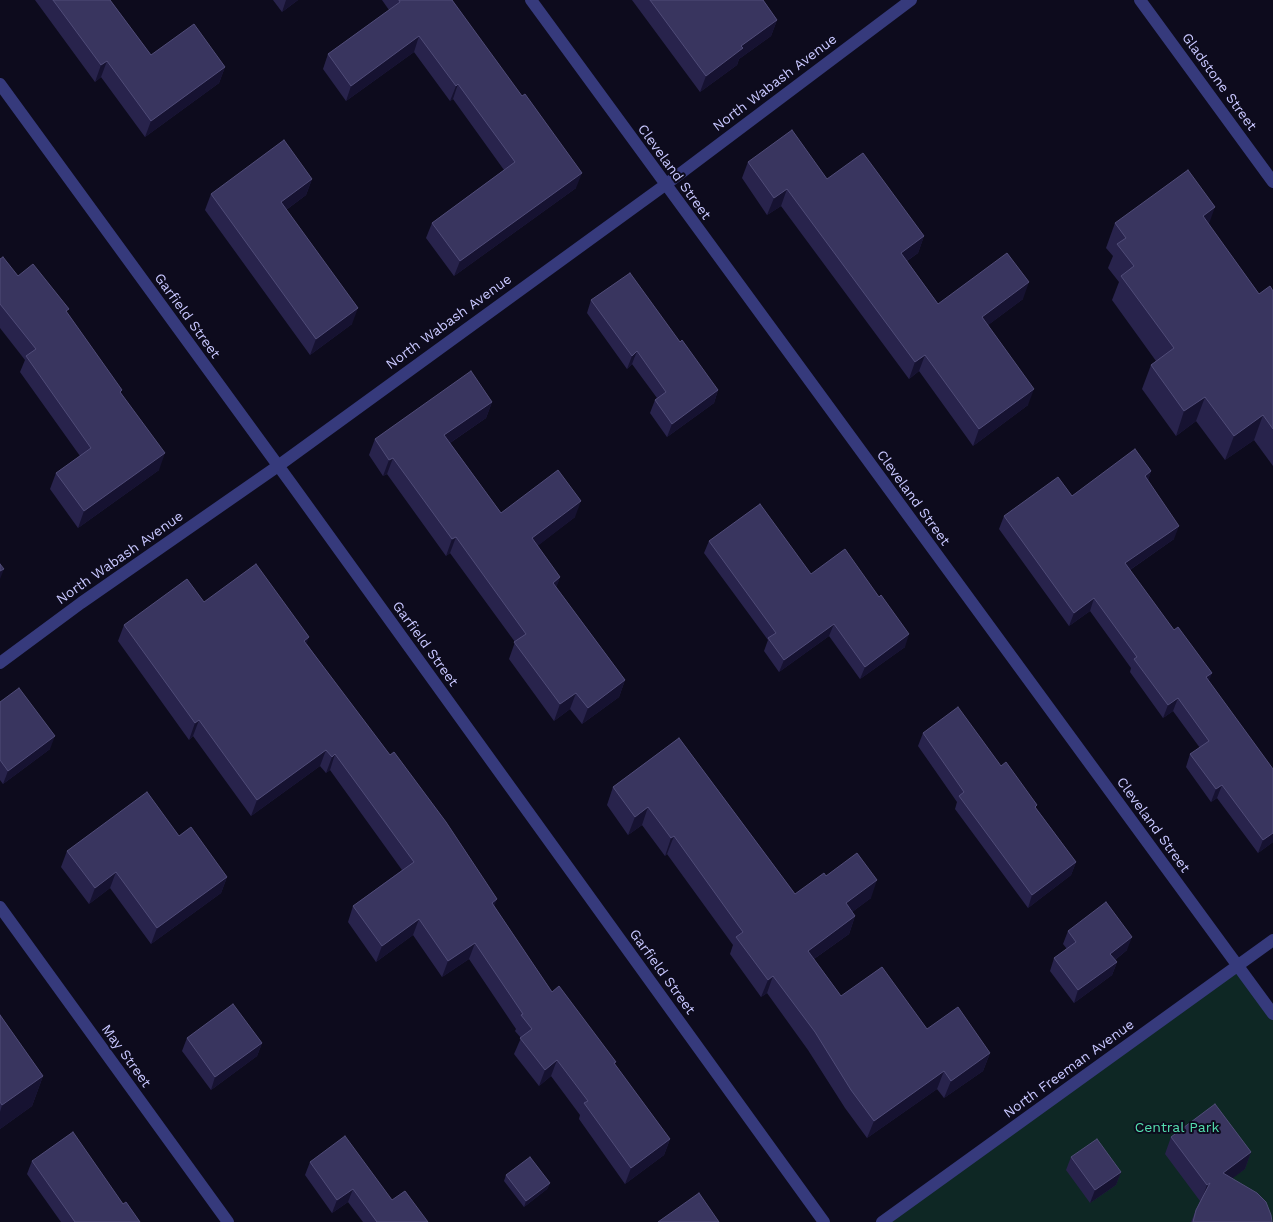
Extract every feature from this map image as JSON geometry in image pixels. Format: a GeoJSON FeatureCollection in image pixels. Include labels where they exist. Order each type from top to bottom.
{"type":"FeatureCollection","features":[{"type":"Feature","properties":{"kind":"street","name":"Cleveland Street"},"geometry":{"type":"LineString","coordinates":[[531,0],[1273,1014]]}},
{"type":"Feature","properties":{"kind":"street","name":"North Wabash Avenue"},"geometry":{"type":"LineString","coordinates":[[0,664],[81,603],[278,466],[665,185],[911,0]]}},
{"type":"Feature","properties":{"kind":"street","name":"Gladstone Street"},"geometry":{"type":"LineString","coordinates":[[1140,0],[1273,182]]}},
{"type":"Feature","properties":{"kind":"street","name":"Garfield Street"},"geometry":{"type":"LineString","coordinates":[[0,84],[824,1222]]}},
{"type":"Feature","properties":{"kind":"street","name":"May Street"},"geometry":{"type":"LineString","coordinates":[[0,907],[228,1222]]}},
{"type":"Feature","properties":{"kind":"street","name":"North Freeman Avenue"},"geometry":{"type":"LineString","coordinates":[[882,1222],[1273,940]]}},
{"type":"Feature","properties":{"kind":"green space","name":"Central Park"},"geometry":{"type":"Polygon","coordinates":[[[1238,966],[1273,1014],[1273,1222],[888,1222],[1238,966]]]}},
{"type":"Feature","properties":{"kind":"building"},"geometry":{"type":"Polygon","coordinates":[[[53,0],[110,0],[151,55],[194,24],[225,67],[151,121],[107,61],[101,65],[53,0]]]}},
{"type":"Feature","properties":{"kind":"building"},"geometry":{"type":"Polygon","coordinates":[[[399,0],[452,0],[522,96],[525,94],[582,173],[460,261],[432,223],[515,162],[458,84],[456,86],[419,36],[351,86],[328,54],[400,2],[399,0]]]}},
{"type":"Feature","properties":{"kind":"building"},"geometry":{"type":"Polygon","coordinates":[[[650,0],[763,0],[777,20],[741,46],[743,48],[706,76],[650,0]]]}},
{"type":"Feature","properties":{"kind":"building"},"geometry":{"type":"Polygon","coordinates":[[[792,130],[827,179],[863,153],[924,236],[901,253],[938,304],[1007,253],[1029,282],[982,317],[1034,389],[979,429],[925,355],[915,362],[787,189],[774,198],[748,162],[792,130]]]}},
{"type":"Feature","properties":{"kind":"building"},"geometry":{"type":"Polygon","coordinates":[[[284,140],[312,179],[281,202],[358,308],[316,339],[211,194],[284,140]]]}},
{"type":"Feature","properties":{"kind":"building"},"geometry":{"type":"Polygon","coordinates":[[[1188,170],[1215,207],[1203,216],[1259,294],[1270,286],[1273,291],[1273,429],[1263,415],[1234,436],[1205,397],[1184,411],[1151,365],[1174,348],[1121,276],[1134,266],[1117,244],[1126,238],[1115,223],[1188,170]]]}},
{"type":"Feature","properties":{"kind":"building"},"geometry":{"type":"Polygon","coordinates":[[[3,257],[18,276],[33,264],[69,309],[66,311],[122,390],[120,392],[165,453],[84,511],[56,473],[91,448],[26,356],[36,349],[0,304],[0,259],[3,257]]]}},
{"type":"Feature","properties":{"kind":"building"},"geometry":{"type":"Polygon","coordinates":[[[630,273],[680,342],[682,340],[718,390],[672,424],[655,400],[666,392],[637,351],[632,356],[591,300],[630,273]]]}},
{"type":"Feature","properties":{"kind":"building"},"geometry":{"type":"Polygon","coordinates":[[[471,371],[492,402],[444,435],[501,513],[558,470],[581,501],[532,538],[560,577],[553,583],[625,680],[588,708],[576,693],[560,704],[514,642],[526,634],[456,537],[452,539],[393,458],[389,460],[375,439],[471,371]]]}},
{"type":"Feature","properties":{"kind":"building"},"geometry":{"type":"Polygon","coordinates":[[[1135,449],[1151,471],[1145,476],[1179,526],[1125,563],[1174,630],[1178,627],[1212,673],[1206,677],[1273,769],[1273,833],[1263,840],[1222,785],[1216,789],[1190,754],[1209,741],[1178,698],[1168,705],[1134,659],[1137,657],[1094,598],[1074,613],[1004,516],[1058,477],[1072,496],[1135,449]]]}},
{"type":"Feature","properties":{"kind":"building"},"geometry":{"type":"Polygon","coordinates":[[[760,504],[811,574],[845,549],[879,597],[881,595],[909,634],[865,667],[834,624],[784,660],[768,638],[776,633],[709,541],[760,504]]]}},
{"type":"Feature","properties":{"kind":"building"},"geometry":{"type":"Polygon","coordinates":[[[256,564],[309,637],[304,641],[390,755],[394,752],[446,822],[497,899],[492,903],[552,992],[559,986],[616,1062],[614,1063],[670,1139],[631,1168],[584,1103],[588,1101],[557,1060],[545,1070],[520,1038],[532,1029],[475,943],[448,961],[419,919],[382,946],[353,906],[414,862],[335,754],[332,757],[326,750],[257,800],[199,720],[195,723],[124,625],[187,579],[204,602],[256,564]]]}},
{"type":"Feature","properties":{"kind":"building"},"geometry":{"type":"Polygon","coordinates":[[[19,688],[55,736],[8,771],[0,760],[0,702],[19,688]]]}},
{"type":"Feature","properties":{"kind":"building"},"geometry":{"type":"Polygon","coordinates":[[[958,707],[1001,766],[1006,762],[1037,805],[1035,807],[1076,862],[1032,895],[959,796],[964,792],[923,733],[958,707]]]}},
{"type":"Feature","properties":{"kind":"building"},"geometry":{"type":"Polygon","coordinates":[[[679,738],[795,894],[824,873],[826,876],[857,853],[877,880],[846,903],[855,916],[808,951],[841,996],[882,967],[927,1029],[958,1007],[990,1053],[951,1081],[944,1071],[874,1121],[851,1090],[815,1032],[773,976],[768,980],[736,937],[743,932],[674,836],[671,838],[648,807],[635,817],[613,787],[679,738]]]}},
{"type":"Feature","properties":{"kind":"building"},"geometry":{"type":"Polygon","coordinates":[[[147,792],[179,836],[191,827],[227,877],[157,928],[116,872],[95,888],[67,851],[147,792]]]}},
{"type":"Feature","properties":{"kind":"building"},"geometry":{"type":"Polygon","coordinates":[[[1106,902],[1132,937],[1110,954],[1117,962],[1078,990],[1054,958],[1076,942],[1068,931],[1106,902]]]}},
{"type":"Feature","properties":{"kind":"building"},"geometry":{"type":"Polygon","coordinates":[[[233,1004],[262,1043],[215,1077],[187,1038],[233,1004]]]}},
{"type":"Feature","properties":{"kind":"building"},"geometry":{"type":"Polygon","coordinates":[[[0,1015],[43,1076],[2,1105],[0,1102],[0,1015]]]}},
{"type":"Feature","properties":{"kind":"building"},"geometry":{"type":"Polygon","coordinates":[[[1215,1104],[1251,1152],[1223,1173],[1257,1193],[1266,1202],[1272,1222],[1193,1222],[1196,1210],[1210,1183],[1207,1185],[1171,1137],[1215,1104]]]}},
{"type":"Feature","properties":{"kind":"building"},"geometry":{"type":"Polygon","coordinates":[[[73,1132],[123,1204],[126,1202],[140,1222],[75,1222],[32,1161],[73,1132]]]}},
{"type":"Feature","properties":{"kind":"building"},"geometry":{"type":"Polygon","coordinates":[[[345,1136],[392,1200],[405,1191],[428,1222],[377,1222],[353,1189],[337,1200],[310,1162],[345,1136]]]}},
{"type":"Feature","properties":{"kind":"building"},"geometry":{"type":"Polygon","coordinates":[[[1097,1139],[1121,1172],[1095,1190],[1071,1157],[1097,1139]]]}},
{"type":"Feature","properties":{"kind":"building"},"geometry":{"type":"Polygon","coordinates":[[[530,1157],[550,1183],[526,1201],[506,1175],[530,1157]]]}},
{"type":"Feature","properties":{"kind":"building"},"geometry":{"type":"Polygon","coordinates":[[[699,1193],[719,1222],[658,1222],[699,1193]]]}}]}
